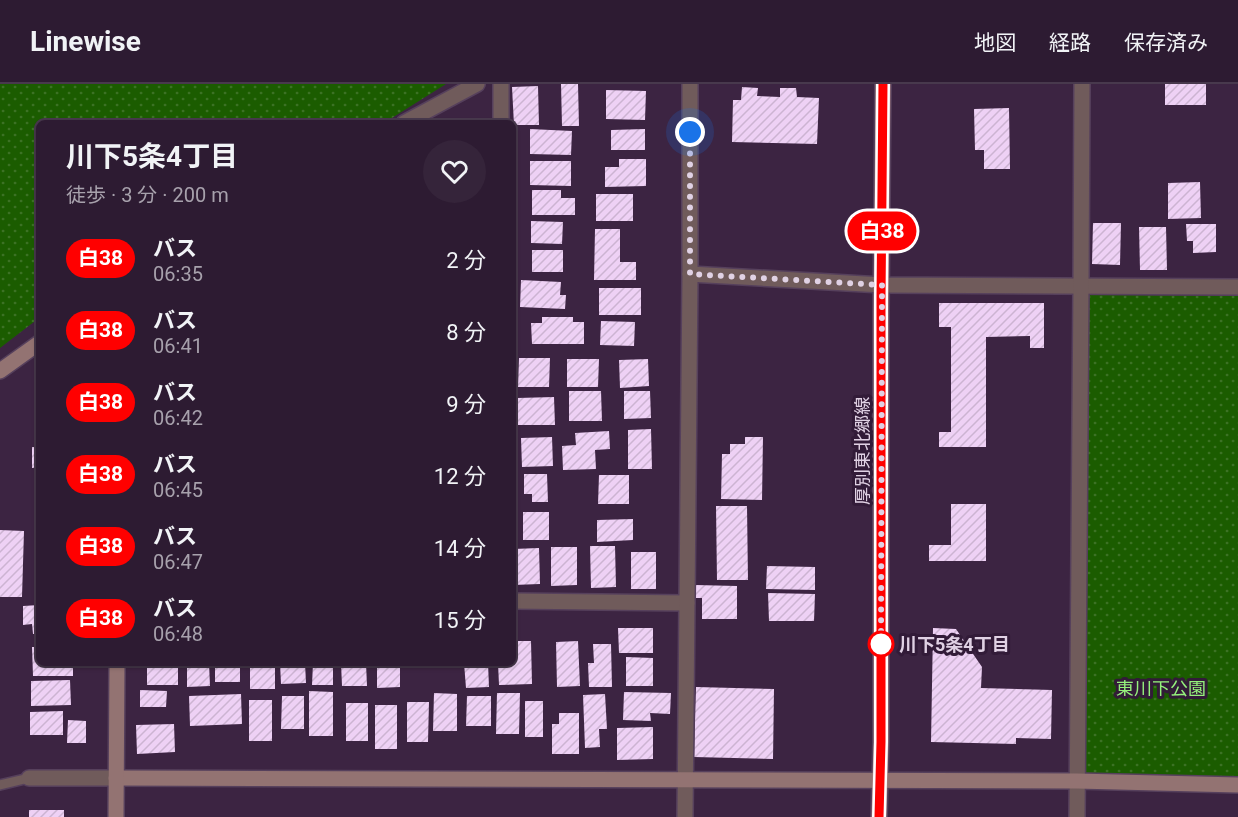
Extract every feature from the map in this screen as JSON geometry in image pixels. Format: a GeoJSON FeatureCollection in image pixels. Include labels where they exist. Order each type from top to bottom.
{"type":"FeatureCollection","features":[{"type":"Feature","properties":{"kind":"main road","name":"厚別東北郷線"},"geometry":{"type":"LineString","coordinates":[[879,817],[883,84]]}},
{"type":"Feature","properties":{"kind":"street"},"geometry":{"type":"LineString","coordinates":[[410,120],[477,84]]}},
{"type":"Feature","properties":{"kind":"street"},"geometry":{"type":"LineString","coordinates":[[501,84],[501,120]]}},
{"type":"Feature","properties":{"kind":"street"},"geometry":{"type":"LineString","coordinates":[[685,817],[690,84]]}},
{"type":"Feature","properties":{"kind":"street"},"geometry":{"type":"LineString","coordinates":[[1077,817],[1082,84]]}},
{"type":"Feature","properties":{"kind":"street"},"geometry":{"type":"LineString","coordinates":[[690,274],[882,285],[1238,287]]}},
{"type":"Feature","properties":{"kind":"street"},"geometry":{"type":"LineString","coordinates":[[0,371],[36,345]]}},
{"type":"Feature","properties":{"kind":"street"},"geometry":{"type":"LineString","coordinates":[[516,600],[687,603]]}},
{"type":"Feature","properties":{"kind":"street"},"geometry":{"type":"LineString","coordinates":[[116,817],[117,666]]}},
{"type":"Feature","properties":{"kind":"street"},"geometry":{"type":"LineString","coordinates":[[29,778],[1077,781],[1238,784]]}},
{"type":"Feature","properties":{"kind":"lane"},"geometry":{"type":"LineString","coordinates":[[0,785],[29,778]]}},
{"type":"Feature","properties":{"kind":"green space"},"geometry":{"type":"Polygon","coordinates":[[[0,84],[446,84],[389,120],[36,120],[36,320],[0,348],[0,84]]]}},
{"type":"Feature","properties":{"kind":"green space","name":"東川下公園"},"geometry":{"type":"Polygon","coordinates":[[[1088,295],[1238,296],[1238,785],[1082,783],[1088,295]]]}},
{"type":"Feature","properties":{"kind":"building"},"geometry":{"type":"Polygon","coordinates":[[[561,84],[578,84],[579,126],[562,126],[561,84]]]}},
{"type":"Feature","properties":{"kind":"building"},"geometry":{"type":"Polygon","coordinates":[[[1165,84],[1206,84],[1206,105],[1165,105],[1165,84]]]}},
{"type":"Feature","properties":{"kind":"building"},"geometry":{"type":"Polygon","coordinates":[[[538,86],[539,125],[516,125],[512,87],[538,86]]]}},
{"type":"Feature","properties":{"kind":"building"},"geometry":{"type":"Polygon","coordinates":[[[742,87],[758,88],[757,96],[780,97],[780,88],[796,88],[797,97],[819,98],[817,144],[732,142],[733,100],[741,100],[742,87]]]}},
{"type":"Feature","properties":{"kind":"building"},"geometry":{"type":"Polygon","coordinates":[[[606,90],[646,91],[645,120],[606,119],[606,90]]]}},
{"type":"Feature","properties":{"kind":"building"},"geometry":{"type":"Polygon","coordinates":[[[1009,108],[1010,169],[984,169],[984,150],[975,150],[974,109],[1009,108]]]}},
{"type":"Feature","properties":{"kind":"building"},"geometry":{"type":"Polygon","coordinates":[[[530,129],[572,131],[571,155],[530,154],[530,129]]]}},
{"type":"Feature","properties":{"kind":"building"},"geometry":{"type":"Polygon","coordinates":[[[645,129],[645,150],[611,150],[611,130],[645,129]]]}},
{"type":"Feature","properties":{"kind":"building"},"geometry":{"type":"Polygon","coordinates":[[[619,159],[646,159],[646,186],[605,187],[605,167],[619,167],[619,159]]]}},
{"type":"Feature","properties":{"kind":"building"},"geometry":{"type":"Polygon","coordinates":[[[530,161],[571,161],[571,186],[530,185],[530,161]]]}},
{"type":"Feature","properties":{"kind":"building"},"geometry":{"type":"Polygon","coordinates":[[[1200,182],[1201,218],[1168,219],[1168,183],[1200,182]]]}},
{"type":"Feature","properties":{"kind":"building"},"geometry":{"type":"Polygon","coordinates":[[[532,190],[561,190],[561,198],[575,198],[575,215],[532,215],[532,190]]]}},
{"type":"Feature","properties":{"kind":"building"},"geometry":{"type":"Polygon","coordinates":[[[596,194],[633,194],[633,221],[596,221],[596,194]]]}},
{"type":"Feature","properties":{"kind":"building"},"geometry":{"type":"Polygon","coordinates":[[[531,221],[563,222],[562,244],[531,243],[531,221]]]}},
{"type":"Feature","properties":{"kind":"building"},"geometry":{"type":"Polygon","coordinates":[[[1093,223],[1121,223],[1120,265],[1092,264],[1093,223]]]}},
{"type":"Feature","properties":{"kind":"building"},"geometry":{"type":"Polygon","coordinates":[[[1186,224],[1216,224],[1216,252],[1193,253],[1193,241],[1187,241],[1186,224]]]}},
{"type":"Feature","properties":{"kind":"building"},"geometry":{"type":"Polygon","coordinates":[[[1139,227],[1166,227],[1167,270],[1140,270],[1139,227]]]}},
{"type":"Feature","properties":{"kind":"building"},"geometry":{"type":"Polygon","coordinates":[[[595,229],[620,229],[620,262],[636,262],[636,280],[594,280],[595,229]]]}},
{"type":"Feature","properties":{"kind":"building"},"geometry":{"type":"Polygon","coordinates":[[[532,250],[563,250],[563,272],[532,272],[532,250]]]}},
{"type":"Feature","properties":{"kind":"building"},"geometry":{"type":"Polygon","coordinates":[[[521,280],[561,282],[560,295],[566,295],[565,309],[520,307],[521,280]]]}},
{"type":"Feature","properties":{"kind":"building"},"geometry":{"type":"Polygon","coordinates":[[[599,288],[641,288],[641,315],[599,315],[599,288]]]}},
{"type":"Feature","properties":{"kind":"building"},"geometry":{"type":"Polygon","coordinates":[[[939,303],[1044,303],[1044,348],[1030,348],[1030,336],[986,337],[986,447],[939,447],[939,432],[951,432],[951,327],[939,327],[939,303]]]}},
{"type":"Feature","properties":{"kind":"building"},"geometry":{"type":"Polygon","coordinates":[[[542,317],[573,317],[573,322],[584,322],[584,344],[532,344],[531,323],[542,323],[542,317]]]}},
{"type":"Feature","properties":{"kind":"building"},"geometry":{"type":"Polygon","coordinates":[[[601,321],[635,322],[634,346],[600,345],[601,321]]]}},
{"type":"Feature","properties":{"kind":"building"},"geometry":{"type":"Polygon","coordinates":[[[519,358],[550,358],[549,387],[518,387],[519,358]]]}},
{"type":"Feature","properties":{"kind":"building"},"geometry":{"type":"Polygon","coordinates":[[[567,359],[599,359],[598,387],[567,387],[567,359]]]}},
{"type":"Feature","properties":{"kind":"building"},"geometry":{"type":"Polygon","coordinates":[[[648,359],[649,386],[620,388],[619,360],[648,359]]]}},
{"type":"Feature","properties":{"kind":"building"},"geometry":{"type":"Polygon","coordinates":[[[569,391],[601,391],[602,421],[569,421],[569,391]]]}},
{"type":"Feature","properties":{"kind":"building"},"geometry":{"type":"Polygon","coordinates":[[[624,391],[650,391],[651,418],[624,419],[624,391]]]}},
{"type":"Feature","properties":{"kind":"building"},"geometry":{"type":"Polygon","coordinates":[[[554,397],[555,425],[518,425],[517,398],[554,397]]]}},
{"type":"Feature","properties":{"kind":"building"},"geometry":{"type":"Polygon","coordinates":[[[34,418],[36,418],[36,441],[34,418]]]}},
{"type":"Feature","properties":{"kind":"building"},"geometry":{"type":"Polygon","coordinates":[[[651,429],[652,469],[628,469],[628,430],[651,429]]]}},
{"type":"Feature","properties":{"kind":"building"},"geometry":{"type":"Polygon","coordinates":[[[609,431],[610,449],[595,450],[596,469],[563,470],[562,446],[576,445],[575,433],[609,431]]]}},
{"type":"Feature","properties":{"kind":"building"},"geometry":{"type":"Polygon","coordinates":[[[552,437],[553,466],[522,467],[521,438],[552,437]]]}},
{"type":"Feature","properties":{"kind":"building"},"geometry":{"type":"Polygon","coordinates":[[[745,437],[763,437],[762,500],[721,499],[722,454],[730,454],[730,444],[745,444],[745,437]]]}},
{"type":"Feature","properties":{"kind":"building"},"geometry":{"type":"Polygon","coordinates":[[[32,447],[36,447],[36,467],[32,468],[32,447]]]}},
{"type":"Feature","properties":{"kind":"building"},"geometry":{"type":"Polygon","coordinates":[[[524,474],[547,474],[548,502],[532,502],[532,494],[524,494],[524,474]]]}},
{"type":"Feature","properties":{"kind":"building"},"geometry":{"type":"Polygon","coordinates":[[[599,475],[629,475],[629,504],[598,504],[599,475]]]}},
{"type":"Feature","properties":{"kind":"building"},"geometry":{"type":"Polygon","coordinates":[[[951,504],[986,504],[986,561],[929,561],[929,545],[951,545],[951,504]]]}},
{"type":"Feature","properties":{"kind":"building"},"geometry":{"type":"Polygon","coordinates":[[[716,506],[747,506],[748,580],[717,580],[716,506]]]}},
{"type":"Feature","properties":{"kind":"building"},"geometry":{"type":"Polygon","coordinates":[[[523,512],[549,512],[549,540],[523,540],[523,512]]]}},
{"type":"Feature","properties":{"kind":"building"},"geometry":{"type":"Polygon","coordinates":[[[633,519],[633,540],[597,542],[597,520],[633,519]]]}},
{"type":"Feature","properties":{"kind":"building"},"geometry":{"type":"Polygon","coordinates":[[[0,530],[24,531],[22,597],[0,597],[0,530]]]}},
{"type":"Feature","properties":{"kind":"building"},"geometry":{"type":"Polygon","coordinates":[[[590,546],[615,546],[616,587],[591,588],[590,546]]]}},
{"type":"Feature","properties":{"kind":"building"},"geometry":{"type":"Polygon","coordinates":[[[551,547],[577,547],[577,585],[551,586],[551,547]]]}},
{"type":"Feature","properties":{"kind":"building"},"geometry":{"type":"Polygon","coordinates":[[[539,548],[540,584],[516,585],[516,549],[539,548]]]}},
{"type":"Feature","properties":{"kind":"building"},"geometry":{"type":"Polygon","coordinates":[[[631,552],[656,552],[656,589],[631,589],[631,552]]]}},
{"type":"Feature","properties":{"kind":"building"},"geometry":{"type":"Polygon","coordinates":[[[767,566],[815,567],[815,590],[766,589],[767,566]]]}},
{"type":"Feature","properties":{"kind":"building"},"geometry":{"type":"Polygon","coordinates":[[[696,585],[737,586],[737,619],[702,619],[702,598],[696,598],[696,585]]]}},
{"type":"Feature","properties":{"kind":"building"},"geometry":{"type":"Polygon","coordinates":[[[768,593],[815,594],[814,621],[769,621],[768,593]]]}},
{"type":"Feature","properties":{"kind":"building"},"geometry":{"type":"Polygon","coordinates":[[[36,605],[36,634],[33,634],[32,624],[23,625],[23,606],[36,605]]]}},
{"type":"Feature","properties":{"kind":"building"},"geometry":{"type":"Polygon","coordinates":[[[618,628],[653,628],[653,653],[619,653],[618,628]]]}},
{"type":"Feature","properties":{"kind":"building"},"geometry":{"type":"Polygon","coordinates":[[[933,628],[956,629],[982,667],[981,688],[1052,690],[1051,739],[1016,738],[1016,744],[931,742],[933,628]]]}},
{"type":"Feature","properties":{"kind":"building"},"geometry":{"type":"Polygon","coordinates":[[[516,641],[531,641],[532,684],[499,685],[498,666],[516,666],[516,641]]]}},
{"type":"Feature","properties":{"kind":"building"},"geometry":{"type":"Polygon","coordinates":[[[578,641],[580,686],[557,687],[556,642],[578,641]]]}},
{"type":"Feature","properties":{"kind":"building"},"geometry":{"type":"Polygon","coordinates":[[[593,644],[611,644],[612,687],[589,687],[588,663],[594,663],[593,644]]]}},
{"type":"Feature","properties":{"kind":"building"},"geometry":{"type":"Polygon","coordinates":[[[32,647],[36,647],[36,666],[73,666],[73,676],[33,676],[32,647]]]}},
{"type":"Feature","properties":{"kind":"building"},"geometry":{"type":"Polygon","coordinates":[[[626,657],[653,658],[653,686],[626,686],[626,657]]]}},
{"type":"Feature","properties":{"kind":"building"},"geometry":{"type":"Polygon","coordinates":[[[147,666],[178,666],[178,685],[147,685],[147,666]]]}},
{"type":"Feature","properties":{"kind":"building"},"geometry":{"type":"Polygon","coordinates":[[[187,666],[209,666],[210,686],[187,687],[187,666]]]}},
{"type":"Feature","properties":{"kind":"building"},"geometry":{"type":"Polygon","coordinates":[[[215,666],[240,666],[240,682],[215,682],[215,666]]]}},
{"type":"Feature","properties":{"kind":"building"},"geometry":{"type":"Polygon","coordinates":[[[250,666],[275,666],[275,689],[250,689],[250,666]]]}},
{"type":"Feature","properties":{"kind":"building"},"geometry":{"type":"Polygon","coordinates":[[[280,666],[305,666],[306,683],[281,684],[280,666]]]}},
{"type":"Feature","properties":{"kind":"building"},"geometry":{"type":"Polygon","coordinates":[[[313,666],[333,666],[333,685],[312,685],[313,666]]]}},
{"type":"Feature","properties":{"kind":"building"},"geometry":{"type":"Polygon","coordinates":[[[341,666],[366,666],[367,686],[342,686],[341,666]]]}},
{"type":"Feature","properties":{"kind":"building"},"geometry":{"type":"Polygon","coordinates":[[[377,666],[400,666],[400,687],[377,688],[377,666]]]}},
{"type":"Feature","properties":{"kind":"building"},"geometry":{"type":"Polygon","coordinates":[[[464,666],[488,666],[489,687],[466,688],[464,666]]]}},
{"type":"Feature","properties":{"kind":"building"},"geometry":{"type":"Polygon","coordinates":[[[70,680],[71,705],[31,706],[31,681],[70,680]]]}},
{"type":"Feature","properties":{"kind":"building"},"geometry":{"type":"Polygon","coordinates":[[[696,687],[774,689],[773,759],[694,757],[696,687]]]}},
{"type":"Feature","properties":{"kind":"building"},"geometry":{"type":"Polygon","coordinates":[[[140,690],[167,691],[166,707],[140,707],[140,690]]]}},
{"type":"Feature","properties":{"kind":"building"},"geometry":{"type":"Polygon","coordinates":[[[309,691],[333,692],[333,736],[309,736],[309,691]]]}},
{"type":"Feature","properties":{"kind":"building"},"geometry":{"type":"Polygon","coordinates":[[[624,692],[671,693],[670,714],[650,713],[651,721],[623,720],[624,692]]]}},
{"type":"Feature","properties":{"kind":"building"},"geometry":{"type":"Polygon","coordinates":[[[434,693],[457,694],[457,731],[433,731],[434,693]]]}},
{"type":"Feature","properties":{"kind":"building"},"geometry":{"type":"Polygon","coordinates":[[[497,693],[520,693],[519,734],[496,734],[497,693]]]}},
{"type":"Feature","properties":{"kind":"building"},"geometry":{"type":"Polygon","coordinates":[[[241,694],[242,724],[190,726],[189,696],[241,694]]]}},
{"type":"Feature","properties":{"kind":"building"},"geometry":{"type":"Polygon","coordinates":[[[605,694],[607,729],[599,729],[600,747],[585,748],[583,695],[605,694]]]}},
{"type":"Feature","properties":{"kind":"building"},"geometry":{"type":"Polygon","coordinates":[[[282,696],[304,696],[304,729],[281,729],[282,696]]]}},
{"type":"Feature","properties":{"kind":"building"},"geometry":{"type":"Polygon","coordinates":[[[467,696],[491,696],[491,726],[466,726],[467,696]]]}},
{"type":"Feature","properties":{"kind":"building"},"geometry":{"type":"Polygon","coordinates":[[[249,700],[272,700],[272,741],[249,741],[249,700]]]}},
{"type":"Feature","properties":{"kind":"building"},"geometry":{"type":"Polygon","coordinates":[[[525,701],[543,701],[543,737],[525,737],[525,701]]]}},
{"type":"Feature","properties":{"kind":"building"},"geometry":{"type":"Polygon","coordinates":[[[407,702],[429,702],[428,742],[407,742],[407,702]]]}},
{"type":"Feature","properties":{"kind":"building"},"geometry":{"type":"Polygon","coordinates":[[[346,703],[368,703],[368,741],[346,741],[346,703]]]}},
{"type":"Feature","properties":{"kind":"building"},"geometry":{"type":"Polygon","coordinates":[[[375,705],[397,705],[397,749],[375,749],[375,705]]]}},
{"type":"Feature","properties":{"kind":"building"},"geometry":{"type":"Polygon","coordinates":[[[63,711],[63,735],[30,735],[30,712],[63,711]]]}},
{"type":"Feature","properties":{"kind":"building"},"geometry":{"type":"Polygon","coordinates":[[[559,713],[579,713],[579,754],[552,754],[552,724],[559,724],[559,713]]]}},
{"type":"Feature","properties":{"kind":"building"},"geometry":{"type":"Polygon","coordinates":[[[68,720],[86,721],[86,743],[67,743],[68,720]]]}},
{"type":"Feature","properties":{"kind":"building"},"geometry":{"type":"Polygon","coordinates":[[[174,724],[175,752],[137,754],[136,725],[174,724]]]}},
{"type":"Feature","properties":{"kind":"building"},"geometry":{"type":"Polygon","coordinates":[[[653,727],[653,759],[617,760],[617,728],[653,727]]]}},
{"type":"Feature","properties":{"kind":"building"},"geometry":{"type":"Polygon","coordinates":[[[29,810],[64,810],[64,817],[29,817],[29,810]]]}},
{"type":"Feature","properties":{"kind":"bus line","name":"白38"},"geometry":{"type":"LineString","coordinates":[[879,817],[883,84]]}},
{"type":"Feature","properties":{"kind":"place","name":"川下5条4丁目"},"geometry":{"type":"Point","coordinates":[881,644]}},
{"type":"Feature","properties":{"kind":"route"},"geometry":{"type":"LineString","coordinates":[[690,132],[690,274],[882,285],[881,646],[881,644]]}}]}
